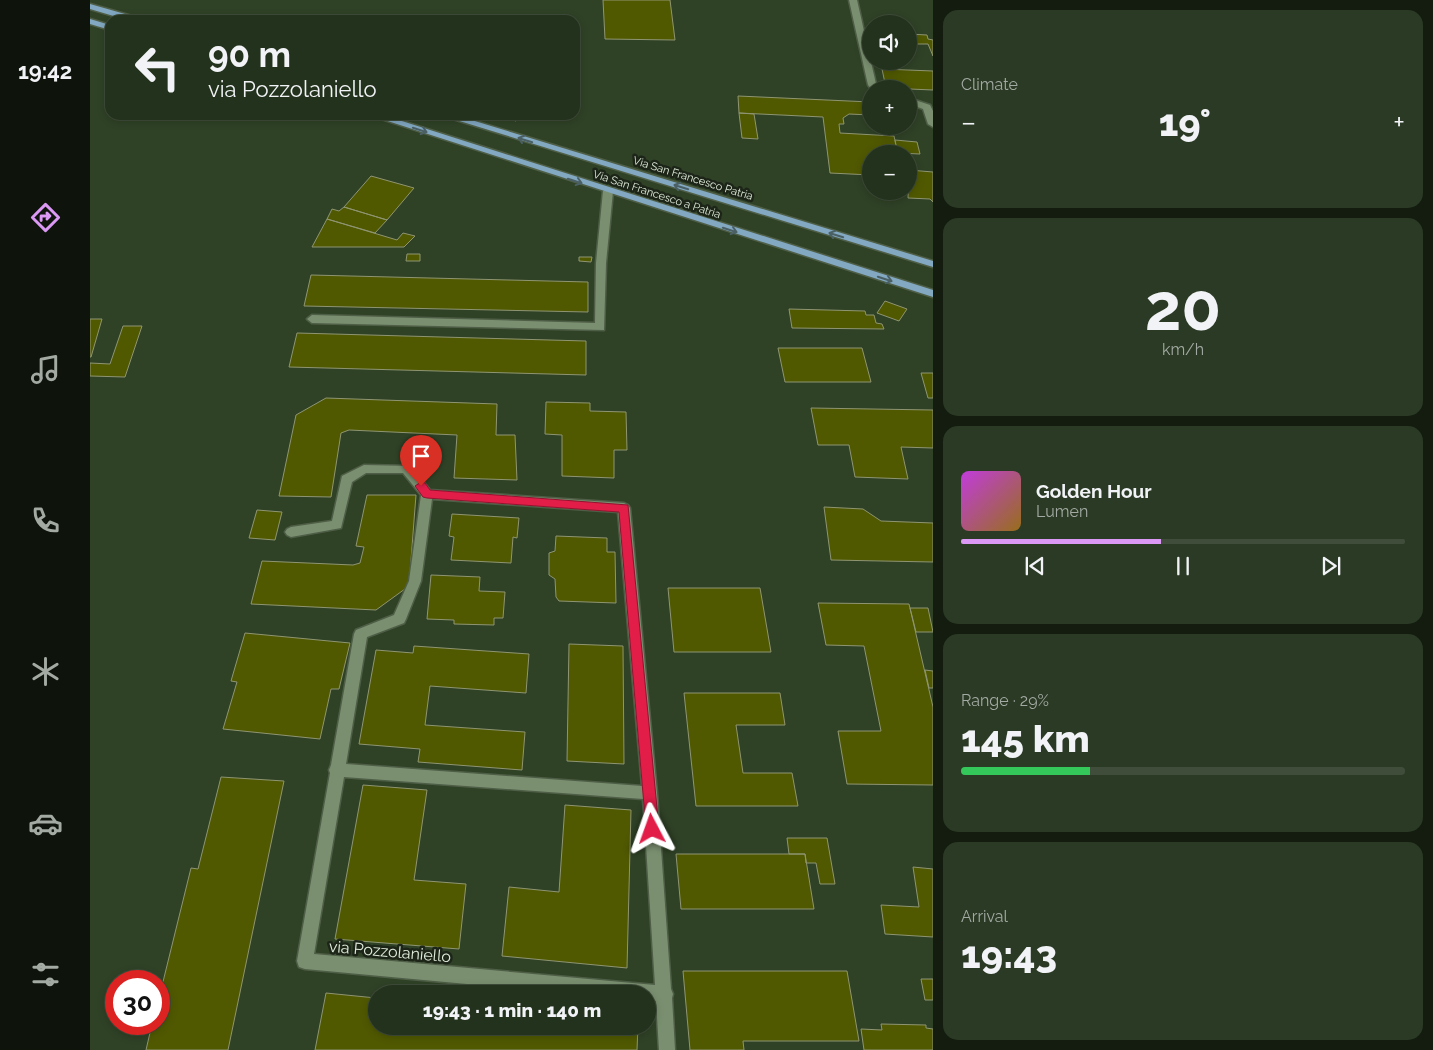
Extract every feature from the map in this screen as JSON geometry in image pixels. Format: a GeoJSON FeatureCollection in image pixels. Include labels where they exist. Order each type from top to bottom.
{"type":"FeatureCollection","features":[{"type":"Feature","properties":{"kind":"main road"},"geometry":{"type":"LineString","coordinates":[[90,6],[120,15]]}},
{"type":"Feature","properties":{"kind":"main road"},"geometry":{"type":"LineString","coordinates":[[90,21],[105,26]]}},
{"type":"Feature","properties":{"kind":"main road","name":"Via San Francesco a Patria"},"geometry":{"type":"LineString","coordinates":[[389,120],[933,294]]}},
{"type":"Feature","properties":{"kind":"main road","name":"Via San Francesco Patria"},"geometry":{"type":"LineString","coordinates":[[461,120],[933,264]]}},
{"type":"Feature","properties":{"kind":"street"},"geometry":{"type":"LineString","coordinates":[[854,0],[871,80]]}},
{"type":"Feature","properties":{"kind":"street"},"geometry":{"type":"LineString","coordinates":[[917,104],[927,107],[933,124]]}},
{"type":"Feature","properties":{"kind":"street"},"geometry":{"type":"LineString","coordinates":[[312,319],[600,327],[601,263],[608,191]]}},
{"type":"Feature","properties":{"kind":"street"},"geometry":{"type":"LineString","coordinates":[[291,532],[337,525],[346,479],[364,469],[406,469],[427,494],[624,508],[650,793],[665,994],[667,1050]]}},
{"type":"Feature","properties":{"kind":"street","name":"via Pozzolaniello"},"geometry":{"type":"LineString","coordinates":[[427,494],[415,581],[399,619],[361,634],[336,770],[305,961],[665,994]]}},
{"type":"Feature","properties":{"kind":"street"},"geometry":{"type":"LineString","coordinates":[[336,770],[650,793]]}},
{"type":"Feature","properties":{"kind":"building"},"geometry":{"type":"Polygon","coordinates":[[[603,0],[670,0],[675,40],[605,39],[603,0]]]}},
{"type":"Feature","properties":{"kind":"building"},"geometry":{"type":"Polygon","coordinates":[[[917,34],[927,35],[928,39],[933,40],[933,56],[928,44],[917,44],[917,34]]]}},
{"type":"Feature","properties":{"kind":"building"},"geometry":{"type":"Polygon","coordinates":[[[882,70],[933,71],[933,90],[917,89],[917,80],[884,80],[882,70]]]}},
{"type":"Feature","properties":{"kind":"building"},"geometry":{"type":"Polygon","coordinates":[[[738,96],[862,102],[862,115],[849,114],[843,118],[844,124],[839,124],[840,133],[894,136],[896,145],[862,145],[862,175],[830,173],[823,117],[739,113],[738,96]]]}},
{"type":"Feature","properties":{"kind":"building"},"geometry":{"type":"Polygon","coordinates":[[[739,113],[754,114],[758,139],[742,138],[739,113]]]}},
{"type":"Feature","properties":{"kind":"building"},"geometry":{"type":"Polygon","coordinates":[[[895,140],[917,142],[920,154],[917,154],[917,145],[896,145],[895,140]]]}},
{"type":"Feature","properties":{"kind":"building"},"geometry":{"type":"Polygon","coordinates":[[[917,171],[933,172],[933,202],[930,199],[917,198],[917,171]]]}},
{"type":"Feature","properties":{"kind":"building"},"geometry":{"type":"Polygon","coordinates":[[[371,176],[414,188],[387,220],[344,207],[371,176]]]}},
{"type":"Feature","properties":{"kind":"building"},"geometry":{"type":"Polygon","coordinates":[[[344,207],[387,220],[375,233],[327,219],[332,209],[339,211],[344,207]]]}},
{"type":"Feature","properties":{"kind":"building"},"geometry":{"type":"Polygon","coordinates":[[[327,219],[397,240],[403,233],[415,236],[404,247],[312,247],[327,219]]]}},
{"type":"Feature","properties":{"kind":"building"},"geometry":{"type":"Polygon","coordinates":[[[407,254],[420,254],[420,261],[406,261],[407,254]]]}},
{"type":"Feature","properties":{"kind":"building"},"geometry":{"type":"Polygon","coordinates":[[[579,257],[592,257],[591,262],[579,261],[579,257]]]}},
{"type":"Feature","properties":{"kind":"building"},"geometry":{"type":"Polygon","coordinates":[[[311,275],[588,282],[588,312],[304,306],[311,275]]]}},
{"type":"Feature","properties":{"kind":"building"},"geometry":{"type":"Polygon","coordinates":[[[885,301],[907,309],[899,321],[877,313],[885,301]]]}},
{"type":"Feature","properties":{"kind":"building"},"geometry":{"type":"Polygon","coordinates":[[[789,309],[865,311],[866,315],[874,315],[876,323],[882,324],[884,329],[792,328],[789,309]]]}},
{"type":"Feature","properties":{"kind":"building"},"geometry":{"type":"Polygon","coordinates":[[[90,319],[102,319],[91,357],[90,357],[90,319]]]}},
{"type":"Feature","properties":{"kind":"building"},"geometry":{"type":"Polygon","coordinates":[[[123,326],[142,326],[125,377],[90,376],[90,363],[110,364],[123,326]]]}},
{"type":"Feature","properties":{"kind":"building"},"geometry":{"type":"Polygon","coordinates":[[[297,333],[586,341],[586,375],[289,367],[297,333]]]}},
{"type":"Feature","properties":{"kind":"building"},"geometry":{"type":"Polygon","coordinates":[[[778,348],[862,348],[871,382],[785,382],[778,348]]]}},
{"type":"Feature","properties":{"kind":"building"},"geometry":{"type":"Polygon","coordinates":[[[921,373],[933,373],[933,398],[928,398],[921,373]]]}},
{"type":"Feature","properties":{"kind":"building"},"geometry":{"type":"Polygon","coordinates":[[[326,398],[497,404],[496,435],[515,435],[517,480],[454,478],[457,435],[349,430],[341,433],[331,497],[279,496],[296,415],[326,398]]]}},
{"type":"Feature","properties":{"kind":"building"},"geometry":{"type":"Polygon","coordinates":[[[546,402],[590,403],[590,411],[626,412],[627,450],[614,450],[614,478],[562,476],[562,435],[545,434],[546,402]]]}},
{"type":"Feature","properties":{"kind":"building"},"geometry":{"type":"Polygon","coordinates":[[[811,408],[933,410],[933,448],[901,447],[908,479],[855,477],[849,445],[818,445],[811,408]]]}},
{"type":"Feature","properties":{"kind":"building"},"geometry":{"type":"Polygon","coordinates":[[[367,495],[416,495],[409,586],[376,610],[251,604],[262,561],[353,565],[360,563],[364,547],[356,546],[367,495]]]}},
{"type":"Feature","properties":{"kind":"building"},"geometry":{"type":"Polygon","coordinates":[[[824,507],[863,509],[881,521],[933,523],[933,562],[831,560],[824,507]]]}},
{"type":"Feature","properties":{"kind":"building"},"geometry":{"type":"Polygon","coordinates":[[[257,510],[282,512],[275,540],[249,538],[257,510]]]}},
{"type":"Feature","properties":{"kind":"building"},"geometry":{"type":"Polygon","coordinates":[[[452,514],[519,518],[517,538],[513,537],[511,563],[451,560],[454,537],[449,536],[452,514]]]}},
{"type":"Feature","properties":{"kind":"building"},"geometry":{"type":"Polygon","coordinates":[[[556,536],[607,538],[607,552],[615,552],[616,603],[559,601],[556,597],[555,579],[549,575],[549,553],[555,551],[556,536]]]}},
{"type":"Feature","properties":{"kind":"building"},"geometry":{"type":"Polygon","coordinates":[[[431,575],[480,577],[479,591],[505,592],[503,618],[494,618],[494,625],[454,624],[454,620],[427,619],[431,575]]]}},
{"type":"Feature","properties":{"kind":"building"},"geometry":{"type":"Polygon","coordinates":[[[668,588],[760,588],[771,652],[674,652],[668,588]]]}},
{"type":"Feature","properties":{"kind":"building"},"geometry":{"type":"Polygon","coordinates":[[[818,603],[909,604],[933,707],[933,785],[847,784],[838,731],[881,731],[864,646],[826,645],[818,603]]]}},
{"type":"Feature","properties":{"kind":"building"},"geometry":{"type":"Polygon","coordinates":[[[910,608],[928,608],[933,632],[916,632],[910,608]]]}},
{"type":"Feature","properties":{"kind":"building"},"geometry":{"type":"Polygon","coordinates":[[[245,633],[350,643],[339,689],[331,689],[320,739],[223,729],[237,682],[231,681],[245,633]]]}},
{"type":"Feature","properties":{"kind":"building"},"geometry":{"type":"Polygon","coordinates":[[[569,644],[623,646],[624,764],[567,761],[569,644]]]}},
{"type":"Feature","properties":{"kind":"building"},"geometry":{"type":"Polygon","coordinates":[[[414,646],[529,654],[526,693],[430,686],[425,725],[525,732],[522,770],[418,762],[420,749],[359,744],[376,650],[413,653],[414,646]]]}},
{"type":"Feature","properties":{"kind":"building"},"geometry":{"type":"Polygon","coordinates":[[[925,670],[933,671],[933,688],[929,688],[925,670]]]}},
{"type":"Feature","properties":{"kind":"building"},"geometry":{"type":"Polygon","coordinates":[[[684,693],[780,693],[785,725],[736,725],[743,773],[792,773],[798,806],[696,806],[684,693]]]}},
{"type":"Feature","properties":{"kind":"building"},"geometry":{"type":"Polygon","coordinates":[[[221,777],[284,781],[228,1050],[146,1050],[149,1035],[170,1035],[170,970],[166,970],[191,868],[198,869],[221,777]]]}},
{"type":"Feature","properties":{"kind":"building"},"geometry":{"type":"Polygon","coordinates":[[[363,785],[427,790],[414,880],[466,884],[459,949],[335,939],[363,785]]]}},
{"type":"Feature","properties":{"kind":"building"},"geometry":{"type":"Polygon","coordinates":[[[565,805],[631,810],[627,968],[502,956],[509,887],[559,892],[565,805]]]}},
{"type":"Feature","properties":{"kind":"building"},"geometry":{"type":"Polygon","coordinates":[[[787,838],[827,838],[835,884],[820,884],[816,863],[806,863],[805,854],[789,854],[787,838]]]}},
{"type":"Feature","properties":{"kind":"building"},"geometry":{"type":"Polygon","coordinates":[[[676,854],[805,854],[814,909],[681,909],[676,854]]]}},
{"type":"Feature","properties":{"kind":"building"},"geometry":{"type":"Polygon","coordinates":[[[913,867],[933,869],[933,937],[885,934],[881,905],[919,907],[913,867]]]}},
{"type":"Feature","properties":{"kind":"building"},"geometry":{"type":"Polygon","coordinates":[[[683,971],[847,971],[859,1041],[743,1041],[744,1050],[690,1050],[683,971]]]}},
{"type":"Feature","properties":{"kind":"building"},"geometry":{"type":"Polygon","coordinates":[[[921,979],[933,979],[933,1000],[925,1000],[921,979]]]}},
{"type":"Feature","properties":{"kind":"building"},"geometry":{"type":"Polygon","coordinates":[[[326,993],[368,997],[368,1035],[638,1035],[637,1050],[315,1050],[326,993]]]}},
{"type":"Feature","properties":{"kind":"building"},"geometry":{"type":"Polygon","coordinates":[[[881,1024],[926,1025],[926,1028],[933,1029],[933,1050],[864,1050],[861,1029],[882,1030],[881,1024]]]}},
{"type":"Feature","properties":{"kind":"route"},"geometry":{"type":"LineString","coordinates":[[421,486],[427,494],[624,508],[652,829]]}}]}
